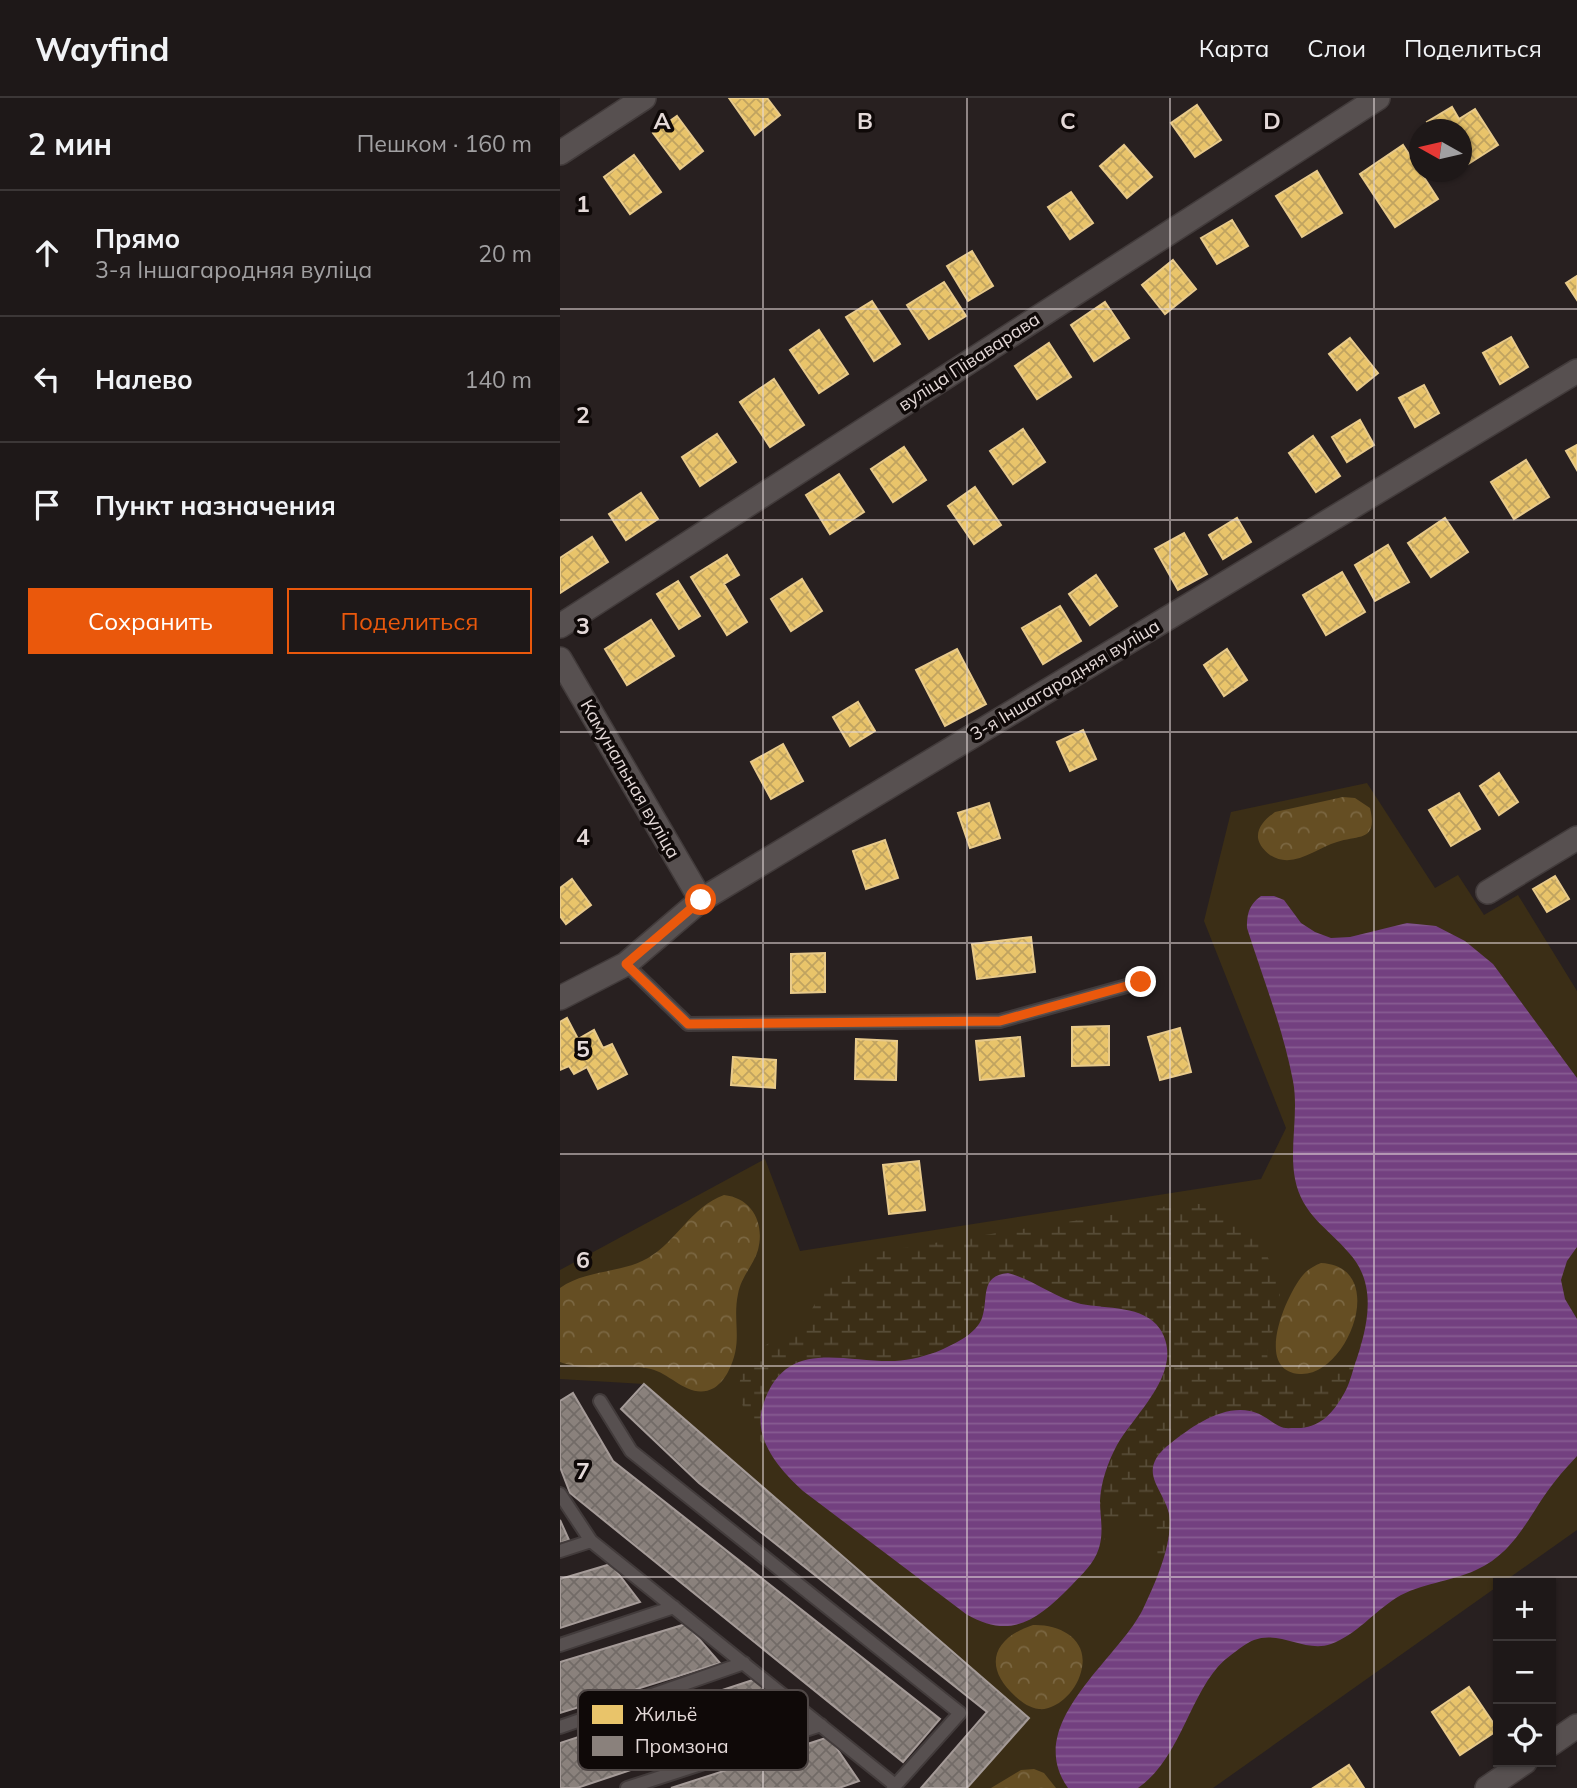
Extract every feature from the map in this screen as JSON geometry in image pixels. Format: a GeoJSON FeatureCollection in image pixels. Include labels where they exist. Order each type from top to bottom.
{"type":"FeatureCollection","features":[{"type":"Feature","properties":{"kind":"street"},"geometry":{"type":"LineString","coordinates":[[560,153],[644,98]]}},
{"type":"Feature","properties":{"kind":"street","name":"вуліца Піваварава"},"geometry":{"type":"LineString","coordinates":[[560,626],[1378,98]]}},
{"type":"Feature","properties":{"kind":"street","name":"3-я Іншагародняя вуліца"},"geometry":{"type":"LineString","coordinates":[[560,998],[626,964],[701,900],[1577,371]]}},
{"type":"Feature","properties":{"kind":"street","name":"Камунальная вуліца"},"geometry":{"type":"LineString","coordinates":[[560,659],[701,900]]}},
{"type":"Feature","properties":{"kind":"street"},"geometry":{"type":"LineString","coordinates":[[1488,892],[1577,838]]}},
{"type":"Feature","properties":{"kind":"street"},"geometry":{"type":"LineString","coordinates":[[1556,1741],[1577,1726]]}},
{"type":"Feature","properties":{"kind":"street"},"geometry":{"type":"LineString","coordinates":[[1487,1788],[1518,1767]]}},
{"type":"Feature","properties":{"kind":"lane"},"geometry":{"type":"LineString","coordinates":[[626,964],[688,1024],[1000,1021],[1141,982]]}},
{"type":"Feature","properties":{"kind":"lane"},"geometry":{"type":"LineString","coordinates":[[600,1401],[631,1451],[960,1713],[891,1787],[808,1716]]}},
{"type":"Feature","properties":{"kind":"lane"},"geometry":{"type":"LineString","coordinates":[[560,1494],[591,1541],[776,1690]]}},
{"type":"Feature","properties":{"kind":"lane"},"geometry":{"type":"LineString","coordinates":[[560,1551],[591,1541]]}},
{"type":"Feature","properties":{"kind":"lane"},"geometry":{"type":"LineString","coordinates":[[560,1644],[674,1608]]}},
{"type":"Feature","properties":{"kind":"lane"},"geometry":{"type":"LineString","coordinates":[[668,1690],[744,1664]]}},
{"type":"Feature","properties":{"kind":"lane"},"geometry":{"type":"LineString","coordinates":[[560,1727],[578,1721]]}},
{"type":"Feature","properties":{"kind":"lane"},"geometry":{"type":"LineString","coordinates":[[808,1730],[821,1726]]}},
{"type":"Feature","properties":{"kind":"lane"},"geometry":{"type":"LineString","coordinates":[[627,1788],[683,1770]]}},
{"type":"Feature","properties":{"kind":"green space"},"geometry":{"type":"Polygon","coordinates":[[[1367,783],[1435,888],[1458,875],[1484,915],[1518,895],[1577,991],[1577,1530],[1509,1578],[1493,1578],[1493,1590],[1213,1788],[967,1788],[1028,1718],[644,1384],[560,1379],[560,1270],[765,1159],[800,1251],[1261,1179],[1286,1128],[1204,921],[1231,812],[1367,783]]]}},
{"type":"Feature","properties":{"kind":"green space"},"geometry":{"type":"Polygon","coordinates":[[[1343,797],[1355,798],[1370,808],[1371,827],[1365,835],[1337,842],[1296,859],[1279,859],[1264,850],[1258,838],[1259,830],[1275,812],[1343,797]]]}},
{"type":"Feature","properties":{"kind":"green space"},"geometry":{"type":"Polygon","coordinates":[[[724,1195],[734,1197],[749,1207],[758,1222],[760,1240],[756,1256],[740,1288],[733,1361],[720,1383],[714,1388],[697,1391],[651,1369],[628,1366],[582,1367],[560,1362],[560,1288],[581,1278],[626,1267],[648,1258],[702,1208],[724,1195]]]}},
{"type":"Feature","properties":{"kind":"green space"},"geometry":{"type":"Polygon","coordinates":[[[1187,1203],[1215,1207],[1235,1216],[1265,1252],[1280,1295],[1279,1315],[1267,1356],[1275,1376],[1283,1382],[1306,1384],[1330,1375],[1352,1358],[1366,1334],[1345,1394],[1335,1409],[1320,1423],[1302,1428],[1282,1428],[1267,1418],[1218,1415],[1200,1423],[1168,1445],[1154,1484],[1167,1506],[1170,1519],[1169,1540],[1152,1591],[1157,1566],[1157,1547],[1151,1528],[1145,1520],[1137,1517],[1121,1523],[1112,1530],[1099,1548],[1102,1528],[1100,1500],[1104,1477],[1117,1446],[1163,1376],[1165,1340],[1158,1326],[1145,1316],[1080,1304],[1035,1282],[984,1305],[977,1324],[969,1334],[938,1351],[898,1359],[813,1358],[790,1367],[773,1387],[763,1411],[763,1434],[773,1459],[747,1417],[740,1387],[742,1373],[749,1359],[800,1324],[825,1288],[840,1272],[871,1253],[1187,1203]]]}},
{"type":"Feature","properties":{"kind":"green space"},"geometry":{"type":"Polygon","coordinates":[[[1321,1263],[1342,1269],[1354,1282],[1357,1300],[1354,1321],[1346,1341],[1333,1358],[1318,1370],[1300,1374],[1286,1370],[1278,1360],[1278,1331],[1282,1314],[1296,1285],[1307,1271],[1321,1263]]]}},
{"type":"Feature","properties":{"kind":"green space"},"geometry":{"type":"Polygon","coordinates":[[[1033,1625],[1054,1627],[1071,1636],[1081,1651],[1083,1661],[1078,1680],[1070,1693],[1046,1709],[1033,1708],[1016,1697],[1005,1686],[996,1664],[1001,1646],[1019,1631],[1033,1625]]]}},
{"type":"Feature","properties":{"kind":"green space"},"geometry":{"type":"Polygon","coordinates":[[[1034,1769],[1044,1773],[1056,1788],[991,1788],[1021,1770],[1034,1769]]]}},
{"type":"Feature","properties":{"kind":"shaded area"},"geometry":{"type":"Polygon","coordinates":[[[1261,896],[1274,896],[1284,900],[1301,923],[1331,938],[1350,937],[1407,923],[1436,926],[1465,941],[1493,964],[1577,1078],[1577,1247],[1567,1261],[1561,1280],[1565,1299],[1577,1319],[1577,1456],[1513,1542],[1490,1562],[1466,1574],[1396,1598],[1349,1635],[1331,1644],[1312,1646],[1273,1638],[1251,1641],[1217,1667],[1166,1758],[1154,1774],[1138,1788],[1068,1788],[1057,1764],[1057,1740],[1065,1717],[1079,1694],[1131,1629],[1143,1609],[1165,1555],[1170,1521],[1153,1473],[1159,1454],[1197,1424],[1229,1411],[1254,1412],[1285,1428],[1303,1428],[1317,1424],[1333,1410],[1344,1394],[1363,1338],[1368,1308],[1364,1279],[1349,1253],[1303,1202],[1295,1179],[1293,1081],[1278,1023],[1247,928],[1250,910],[1261,896]]]}},
{"type":"Feature","properties":{"kind":"shaded area"},"geometry":{"type":"Polygon","coordinates":[[[1008,1273],[1071,1301],[1124,1309],[1144,1316],[1160,1329],[1166,1344],[1167,1360],[1155,1390],[1117,1445],[1108,1465],[1100,1501],[1102,1530],[1094,1559],[1047,1608],[1023,1623],[997,1626],[966,1614],[803,1491],[770,1453],[761,1430],[761,1418],[763,1405],[773,1383],[786,1369],[801,1361],[818,1358],[901,1360],[930,1354],[959,1341],[979,1324],[989,1283],[993,1278],[1008,1273]]]}},
{"type":"Feature","properties":{"kind":"building: Жильё"},"geometry":{"type":"Polygon","coordinates":[[[729,98],[767,98],[780,115],[755,135],[729,98]]]}},
{"type":"Feature","properties":{"kind":"building: Жильё"},"geometry":{"type":"Polygon","coordinates":[[[1197,105],[1221,140],[1195,157],[1171,123],[1197,105]]]}},
{"type":"Feature","properties":{"kind":"building: Жильё"},"geometry":{"type":"Polygon","coordinates":[[[1452,107],[1459,119],[1432,119],[1452,107]]]}},
{"type":"Feature","properties":{"kind":"building: Жильё"},"geometry":{"type":"Polygon","coordinates":[[[1475,109],[1498,145],[1472,162],[1472,119],[1459,119],[1475,109]]]}},
{"type":"Feature","properties":{"kind":"building: Жильё"},"geometry":{"type":"Polygon","coordinates":[[[677,116],[703,151],[680,169],[653,133],[677,116]]]}},
{"type":"Feature","properties":{"kind":"building: Жильё"},"geometry":{"type":"Polygon","coordinates":[[[1124,145],[1152,177],[1127,198],[1100,166],[1124,145]]]}},
{"type":"Feature","properties":{"kind":"building: Жильё"},"geometry":{"type":"Polygon","coordinates":[[[1403,145],[1409,154],[1409,182],[1427,182],[1438,199],[1395,227],[1360,174],[1403,145]]]}},
{"type":"Feature","properties":{"kind":"building: Жильё"},"geometry":{"type":"Polygon","coordinates":[[[634,155],[661,192],[630,214],[604,177],[634,155]]]}},
{"type":"Feature","properties":{"kind":"building: Жильё"},"geometry":{"type":"Polygon","coordinates":[[[1317,171],[1342,213],[1302,237],[1276,196],[1317,171]]]}},
{"type":"Feature","properties":{"kind":"building: Жильё"},"geometry":{"type":"Polygon","coordinates":[[[1071,192],[1093,223],[1070,239],[1048,207],[1071,192]]]}},
{"type":"Feature","properties":{"kind":"building: Жильё"},"geometry":{"type":"Polygon","coordinates":[[[1232,220],[1248,246],[1217,264],[1201,238],[1232,220]]]}},
{"type":"Feature","properties":{"kind":"building: Жильё"},"geometry":{"type":"Polygon","coordinates":[[[972,251],[993,286],[968,301],[947,266],[972,251]]]}},
{"type":"Feature","properties":{"kind":"building: Жильё"},"geometry":{"type":"Polygon","coordinates":[[[1173,260],[1196,289],[1165,314],[1142,285],[1173,260]]]}},
{"type":"Feature","properties":{"kind":"building: Жильё"},"geometry":{"type":"Polygon","coordinates":[[[1577,276],[1577,300],[1566,283],[1577,276]]]}},
{"type":"Feature","properties":{"kind":"building: Жильё"},"geometry":{"type":"Polygon","coordinates":[[[944,282],[966,316],[929,339],[907,305],[944,282]]]}},
{"type":"Feature","properties":{"kind":"building: Жильё"},"geometry":{"type":"Polygon","coordinates":[[[872,301],[900,344],[874,361],[846,317],[872,301]]]}},
{"type":"Feature","properties":{"kind":"building: Жильё"},"geometry":{"type":"Polygon","coordinates":[[[1105,302],[1129,338],[1094,361],[1071,325],[1105,302]]]}},
{"type":"Feature","properties":{"kind":"building: Жильё"},"geometry":{"type":"Polygon","coordinates":[[[819,330],[848,374],[819,393],[790,350],[819,330]]]}},
{"type":"Feature","properties":{"kind":"building: Жильё"},"geometry":{"type":"Polygon","coordinates":[[[1511,337],[1528,367],[1500,384],[1483,353],[1511,337]]]}},
{"type":"Feature","properties":{"kind":"building: Жильё"},"geometry":{"type":"Polygon","coordinates":[[[1350,338],[1378,373],[1357,390],[1329,354],[1350,338]]]}},
{"type":"Feature","properties":{"kind":"building: Жильё"},"geometry":{"type":"Polygon","coordinates":[[[1049,343],[1071,377],[1037,399],[1015,366],[1049,343]]]}},
{"type":"Feature","properties":{"kind":"building: Жильё"},"geometry":{"type":"Polygon","coordinates":[[[774,379],[804,425],[770,447],[740,402],[774,379]]]}},
{"type":"Feature","properties":{"kind":"building: Жильё"},"geometry":{"type":"Polygon","coordinates":[[[1424,385],[1439,413],[1415,427],[1399,398],[1424,385]]]}},
{"type":"Feature","properties":{"kind":"building: Жильё"},"geometry":{"type":"Polygon","coordinates":[[[1360,420],[1374,445],[1347,462],[1332,437],[1360,420]]]}},
{"type":"Feature","properties":{"kind":"building: Жильё"},"geometry":{"type":"Polygon","coordinates":[[[1023,429],[1045,462],[1013,484],[990,451],[1023,429]]]}},
{"type":"Feature","properties":{"kind":"building: Жильё"},"geometry":{"type":"Polygon","coordinates":[[[717,434],[736,462],[700,486],[682,457],[717,434]]]}},
{"type":"Feature","properties":{"kind":"building: Жильё"},"geometry":{"type":"Polygon","coordinates":[[[1313,436],[1340,476],[1316,492],[1289,453],[1313,436]]]}},
{"type":"Feature","properties":{"kind":"building: Жильё"},"geometry":{"type":"Polygon","coordinates":[[[1577,445],[1577,470],[1566,451],[1577,445]]]}},
{"type":"Feature","properties":{"kind":"building: Жильё"},"geometry":{"type":"Polygon","coordinates":[[[904,447],[926,480],[893,502],[871,469],[904,447]]]}},
{"type":"Feature","properties":{"kind":"building: Жильё"},"geometry":{"type":"Polygon","coordinates":[[[1526,460],[1549,497],[1514,519],[1491,482],[1526,460]]]}},
{"type":"Feature","properties":{"kind":"building: Жильё"},"geometry":{"type":"Polygon","coordinates":[[[839,474],[864,512],[830,534],[806,495],[839,474]]]}},
{"type":"Feature","properties":{"kind":"building: Жильё"},"geometry":{"type":"Polygon","coordinates":[[[975,487],[1001,525],[974,544],[948,506],[975,487]]]}},
{"type":"Feature","properties":{"kind":"building: Жильё"},"geometry":{"type":"Polygon","coordinates":[[[641,493],[658,519],[626,540],[609,514],[641,493]]]}},
{"type":"Feature","properties":{"kind":"building: Жильё"},"geometry":{"type":"Polygon","coordinates":[[[1237,518],[1251,542],[1223,559],[1209,535],[1237,518]]]}},
{"type":"Feature","properties":{"kind":"building: Жильё"},"geometry":{"type":"Polygon","coordinates":[[[1445,518],[1468,552],[1431,577],[1408,543],[1445,518]]]}},
{"type":"Feature","properties":{"kind":"building: Жильё"},"geometry":{"type":"Polygon","coordinates":[[[1184,533],[1207,574],[1178,590],[1155,549],[1184,533]]]}},
{"type":"Feature","properties":{"kind":"building: Жильё"},"geometry":{"type":"Polygon","coordinates":[[[592,537],[608,562],[560,593],[560,558],[592,537]]]}},
{"type":"Feature","properties":{"kind":"building: Жильё"},"geometry":{"type":"Polygon","coordinates":[[[1388,545],[1409,582],[1375,601],[1355,565],[1388,545]]]}},
{"type":"Feature","properties":{"kind":"building: Жильё"},"geometry":{"type":"Polygon","coordinates":[[[727,555],[739,575],[724,584],[747,622],[727,635],[691,577],[727,555]]]}},
{"type":"Feature","properties":{"kind":"building: Жильё"},"geometry":{"type":"Polygon","coordinates":[[[1342,572],[1365,612],[1326,635],[1303,595],[1342,572]]]}},
{"type":"Feature","properties":{"kind":"building: Жильё"},"geometry":{"type":"Polygon","coordinates":[[[1096,575],[1117,606],[1090,625],[1069,594],[1096,575]]]}},
{"type":"Feature","properties":{"kind":"building: Жильё"},"geometry":{"type":"Polygon","coordinates":[[[802,579],[822,611],[791,631],[771,599],[802,579]]]}},
{"type":"Feature","properties":{"kind":"building: Жильё"},"geometry":{"type":"Polygon","coordinates":[[[678,581],[700,616],[679,629],[657,594],[678,581]]]}},
{"type":"Feature","properties":{"kind":"building: Жильё"},"geometry":{"type":"Polygon","coordinates":[[[1060,606],[1081,641],[1043,664],[1022,628],[1060,606]]]}},
{"type":"Feature","properties":{"kind":"building: Жильё"},"geometry":{"type":"Polygon","coordinates":[[[651,620],[674,656],[627,685],[605,649],[651,620]]]}},
{"type":"Feature","properties":{"kind":"building: Жильё"},"geometry":{"type":"Polygon","coordinates":[[[957,649],[986,704],[945,726],[916,670],[957,649]]]}},
{"type":"Feature","properties":{"kind":"building: Жильё"},"geometry":{"type":"Polygon","coordinates":[[[1227,649],[1247,680],[1224,696],[1204,665],[1227,649]]]}},
{"type":"Feature","properties":{"kind":"building: Жильё"},"geometry":{"type":"Polygon","coordinates":[[[858,702],[875,731],[850,746],[833,717],[858,702]]]}},
{"type":"Feature","properties":{"kind":"building: Жильё"},"geometry":{"type":"Polygon","coordinates":[[[1083,730],[1096,759],[1070,771],[1057,742],[1083,730]]]}},
{"type":"Feature","properties":{"kind":"building: Жильё"},"geometry":{"type":"Polygon","coordinates":[[[783,744],[803,781],[771,799],[751,762],[783,744]]]}},
{"type":"Feature","properties":{"kind":"building: Жильё"},"geometry":{"type":"Polygon","coordinates":[[[1499,773],[1518,802],[1499,815],[1480,786],[1499,773]]]}},
{"type":"Feature","properties":{"kind":"building: Жильё"},"geometry":{"type":"Polygon","coordinates":[[[1459,793],[1480,829],[1451,846],[1429,810],[1459,793]]]}},
{"type":"Feature","properties":{"kind":"building: Жильё"},"geometry":{"type":"Polygon","coordinates":[[[989,803],[1000,838],[970,848],[958,813],[989,803]]]}},
{"type":"Feature","properties":{"kind":"building: Жильё"},"geometry":{"type":"Polygon","coordinates":[[[885,840],[898,878],[866,889],[853,851],[885,840]]]}},
{"type":"Feature","properties":{"kind":"building: Жильё"},"geometry":{"type":"Polygon","coordinates":[[[1555,876],[1569,899],[1547,912],[1533,889],[1555,876]]]}},
{"type":"Feature","properties":{"kind":"building: Жильё"},"geometry":{"type":"Polygon","coordinates":[[[572,879],[591,905],[566,924],[560,916],[560,888],[572,879]]]}},
{"type":"Feature","properties":{"kind":"building: Жильё"},"geometry":{"type":"Polygon","coordinates":[[[1031,937],[1035,972],[977,979],[972,944],[1031,937]]]}},
{"type":"Feature","properties":{"kind":"building: Жильё"},"geometry":{"type":"Polygon","coordinates":[[[825,953],[825,992],[791,993],[791,954],[825,953]]]}},
{"type":"Feature","properties":{"kind":"building: Жильё"},"geometry":{"type":"Polygon","coordinates":[[[567,1018],[578,1039],[594,1030],[603,1048],[612,1044],[627,1074],[598,1089],[587,1067],[574,1074],[569,1066],[560,1070],[560,1022],[567,1018]]]}},
{"type":"Feature","properties":{"kind":"building: Жильё"},"geometry":{"type":"Polygon","coordinates":[[[1109,1026],[1109,1065],[1072,1066],[1072,1027],[1109,1026]]]}},
{"type":"Feature","properties":{"kind":"building: Жильё"},"geometry":{"type":"Polygon","coordinates":[[[1180,1028],[1191,1072],[1160,1080],[1148,1037],[1180,1028]]]}},
{"type":"Feature","properties":{"kind":"building: Жильё"},"geometry":{"type":"Polygon","coordinates":[[[1020,1037],[1024,1076],[980,1080],[976,1041],[1020,1037]]]}},
{"type":"Feature","properties":{"kind":"building: Жильё"},"geometry":{"type":"Polygon","coordinates":[[[856,1039],[897,1041],[896,1080],[855,1079],[856,1039]]]}},
{"type":"Feature","properties":{"kind":"building: Жильё"},"geometry":{"type":"Polygon","coordinates":[[[733,1057],[776,1060],[775,1088],[731,1085],[733,1057]]]}},
{"type":"Feature","properties":{"kind":"building: Жильё"},"geometry":{"type":"Polygon","coordinates":[[[919,1161],[925,1210],[889,1214],[883,1165],[919,1161]]]}},
{"type":"Feature","properties":{"kind":"building: Жильё"},"geometry":{"type":"Polygon","coordinates":[[[1469,1687],[1493,1723],[1493,1733],[1460,1755],[1432,1712],[1469,1687]]]}},
{"type":"Feature","properties":{"kind":"building: Жильё"},"geometry":{"type":"Polygon","coordinates":[[[1349,1765],[1364,1788],[1313,1788],[1349,1765]]]}},
{"type":"Feature","properties":{"kind":"building: Промзона"},"geometry":{"type":"Polygon","coordinates":[[[644,1384],[1029,1718],[967,1788],[921,1788],[987,1712],[699,1483],[621,1409],[644,1384]]]}},
{"type":"Feature","properties":{"kind":"building: Промзона"},"geometry":{"type":"Polygon","coordinates":[[[573,1393],[613,1461],[940,1719],[903,1762],[570,1493],[560,1467],[560,1401],[573,1393]]]}},
{"type":"Feature","properties":{"kind":"building: Промзона"},"geometry":{"type":"Polygon","coordinates":[[[560,1520],[569,1540],[560,1543],[560,1520]]]}},
{"type":"Feature","properties":{"kind":"building: Промзона"},"geometry":{"type":"Polygon","coordinates":[[[611,1564],[640,1602],[560,1628],[560,1579],[611,1564]]]}},
{"type":"Feature","properties":{"kind":"building: Промзона"},"geometry":{"type":"Polygon","coordinates":[[[686,1624],[720,1663],[634,1690],[578,1690],[578,1707],[560,1713],[560,1662],[686,1624]]]}},
{"type":"Feature","properties":{"kind":"building: Промзона"},"geometry":{"type":"Polygon","coordinates":[[[759,1678],[766,1690],[722,1690],[759,1678]]]}},
{"type":"Feature","properties":{"kind":"building: Промзона"},"geometry":{"type":"Polygon","coordinates":[[[578,1737],[578,1770],[631,1770],[577,1788],[560,1788],[560,1743],[578,1737]]]}},
{"type":"Feature","properties":{"kind":"building: Промзона"},"geometry":{"type":"Polygon","coordinates":[[[829,1737],[859,1781],[839,1788],[671,1788],[727,1770],[808,1770],[808,1744],[829,1737]]]}},
{"type":"Feature","properties":{"kind":"route"},"geometry":{"type":"LineString","coordinates":[[701,900],[626,964],[688,1024],[1000,1021],[1141,982]]}}]}
